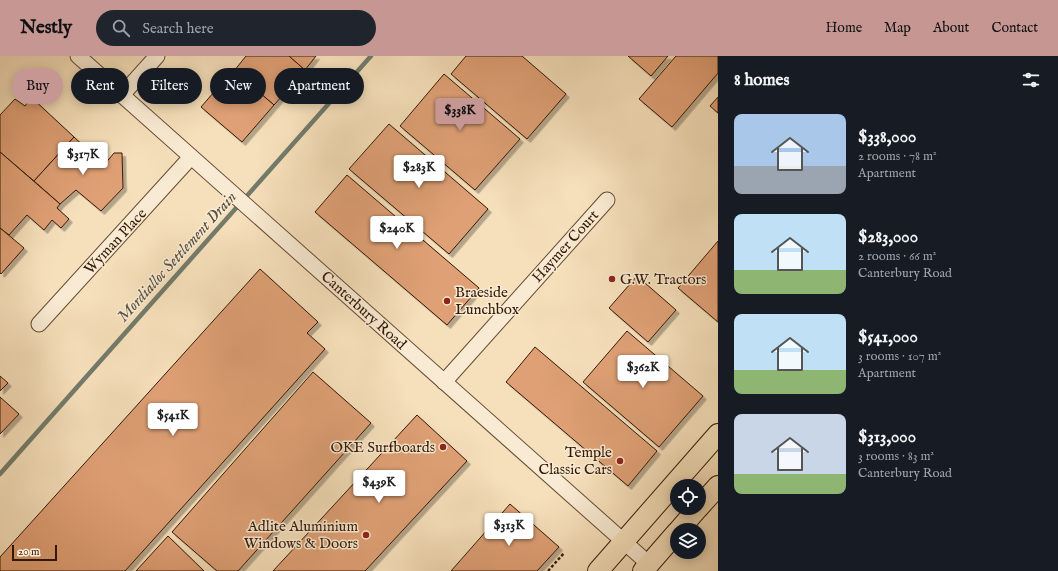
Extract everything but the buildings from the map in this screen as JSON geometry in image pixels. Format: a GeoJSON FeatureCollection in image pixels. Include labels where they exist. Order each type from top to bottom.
{"type":"FeatureCollection","features":[{"type":"Feature","properties":{"kind":"main road"},"geometry":{"type":"LineString","coordinates":[[598,571],[718,434]]}},
{"type":"Feature","properties":{"kind":"main road"},"geometry":{"type":"LineString","coordinates":[[706,500],[718,486]]}},
{"type":"Feature","properties":{"kind":"main road"},"geometry":{"type":"LineString","coordinates":[[685,523],[693,515]]}},
{"type":"Feature","properties":{"kind":"main road"},"geometry":{"type":"LineString","coordinates":[[646,568],[670,540]]}},
{"type":"Feature","properties":{"kind":"street","name":"Canterbury Road"},"geometry":{"type":"LineString","coordinates":[[78,56],[92,68]]}},
{"type":"Feature","properties":{"kind":"street"},"geometry":{"type":"LineString","coordinates":[[129,87],[157,56]]}},
{"type":"Feature","properties":{"kind":"street","name":"Canterbury Road"},"geometry":{"type":"LineString","coordinates":[[129,101],[624,542],[646,568]]}},
{"type":"Feature","properties":{"kind":"street","name":"Wyman Place"},"geometry":{"type":"LineString","coordinates":[[39,324],[192,157]]}},
{"type":"Feature","properties":{"kind":"street","name":"Haymer Court"},"geometry":{"type":"LineString","coordinates":[[444,382],[607,200]]}},
{"type":"Feature","properties":{"kind":"path"},"geometry":{"type":"LineString","coordinates":[[548,571],[564,553]]}},
{"type":"Feature","properties":{"kind":"waterway","name":"Mordialloc Settlement Drain"},"geometry":{"type":"LineString","coordinates":[[0,474],[371,56]]}},
{"type":"Feature","properties":{"kind":"place","name":"G.W. Tractors"},"geometry":{"type":"Point","coordinates":[612,279]}},
{"type":"Feature","properties":{"kind":"place","name":"Braeside Lunchbox"},"geometry":{"type":"Point","coordinates":[447,301]}},
{"type":"Feature","properties":{"kind":"place","name":"OKE Surfboards"},"geometry":{"type":"Point","coordinates":[443,447]}},
{"type":"Feature","properties":{"kind":"place","name":"Temple Classic Cars"},"geometry":{"type":"Point","coordinates":[620,461]}},
{"type":"Feature","properties":{"kind":"place","name":"Adlite Aluminium Windows & Doors"},"geometry":{"type":"Point","coordinates":[366,535]}}]}
